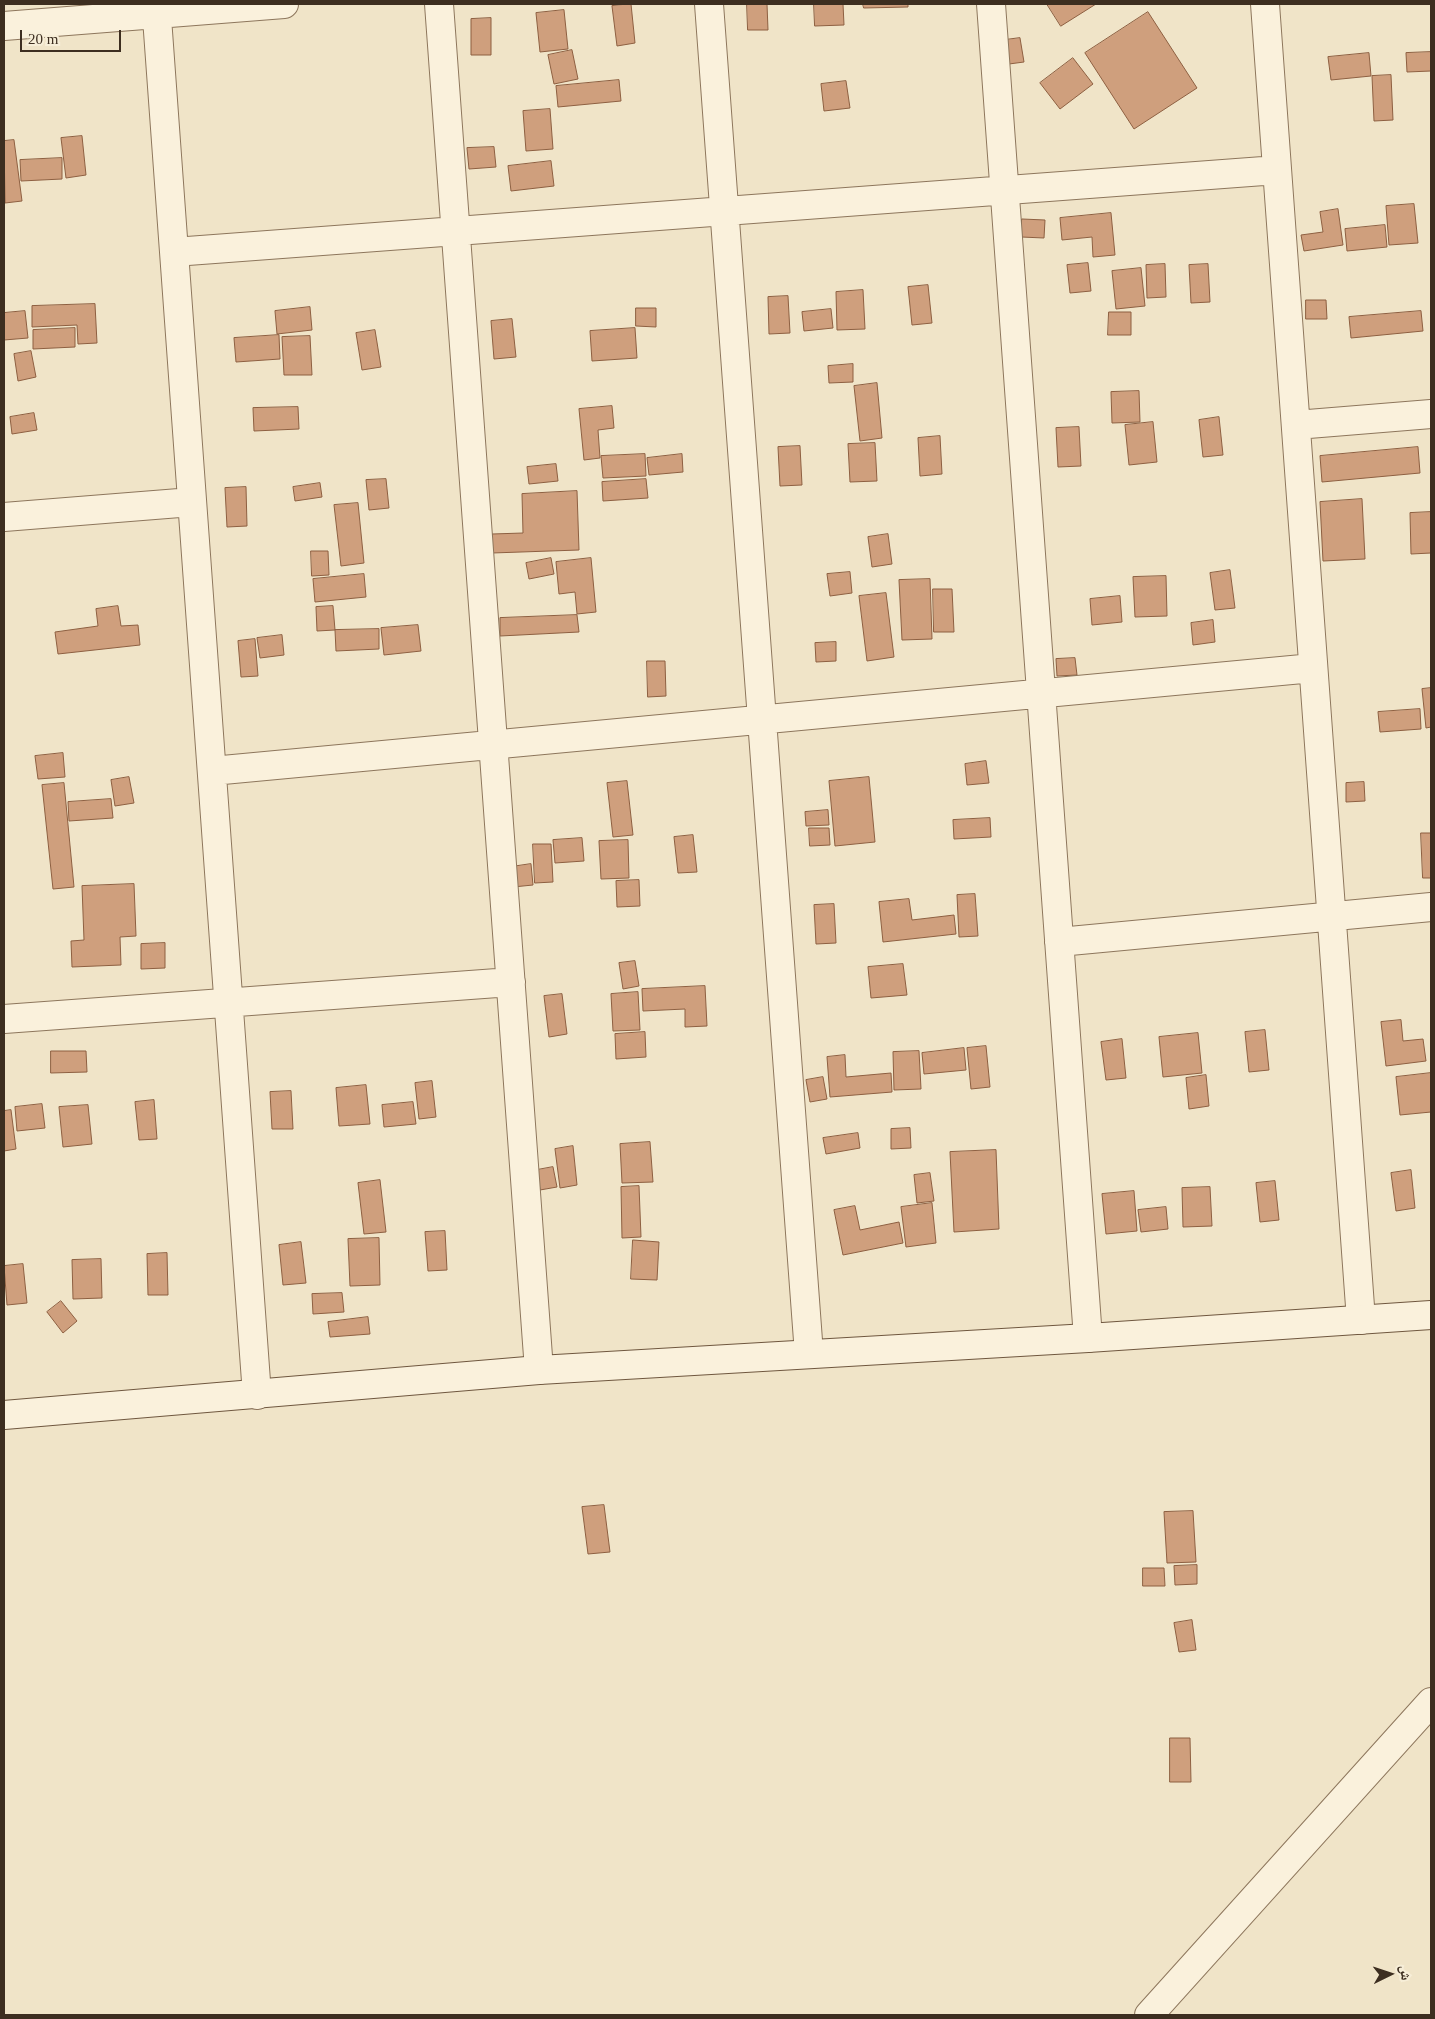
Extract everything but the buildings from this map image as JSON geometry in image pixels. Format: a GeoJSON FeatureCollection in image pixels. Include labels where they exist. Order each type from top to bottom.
{"type":"FeatureCollection","features":[{"type":"Feature","properties":{"kind":"street"},"geometry":{"type":"LineString","coordinates":[[4,26],[156,9],[284,4]]}},
{"type":"Feature","properties":{"kind":"street"},"geometry":{"type":"LineString","coordinates":[[439,4],[539,1370]]}},
{"type":"Feature","properties":{"kind":"street"},"geometry":{"type":"LineString","coordinates":[[709,4],[808,1354]]}},
{"type":"Feature","properties":{"kind":"street"},"geometry":{"type":"LineString","coordinates":[[991,4],[1088,1338]]}},
{"type":"Feature","properties":{"kind":"street"},"geometry":{"type":"LineString","coordinates":[[1266,4],[1361,1320]]}},
{"type":"Feature","properties":{"kind":"street"},"geometry":{"type":"LineString","coordinates":[[156,9],[257,1395]]}},
{"type":"Feature","properties":{"kind":"street"},"geometry":{"type":"LineString","coordinates":[[174,252],[1278,170]]}},
{"type":"Feature","properties":{"kind":"street"},"geometry":{"type":"LineString","coordinates":[[1296,425],[1431,414]]}},
{"type":"Feature","properties":{"kind":"street"},"geometry":{"type":"LineString","coordinates":[[4,517],[192,502]]}},
{"type":"Feature","properties":{"kind":"street"},"geometry":{"type":"LineString","coordinates":[[212,771],[1313,668]]}},
{"type":"Feature","properties":{"kind":"street"},"geometry":{"type":"LineString","coordinates":[[1060,942],[1431,907]]}},
{"type":"Feature","properties":{"kind":"street"},"geometry":{"type":"LineString","coordinates":[[4,1019],[511,982]]}},
{"type":"Feature","properties":{"kind":"street"},"geometry":{"type":"LineString","coordinates":[[4,1416],[539,1370],[1431,1316]]}},
{"type":"Feature","properties":{"kind":"street"},"geometry":{"type":"LineString","coordinates":[[1149,2015],[1431,1702]]}}]}
